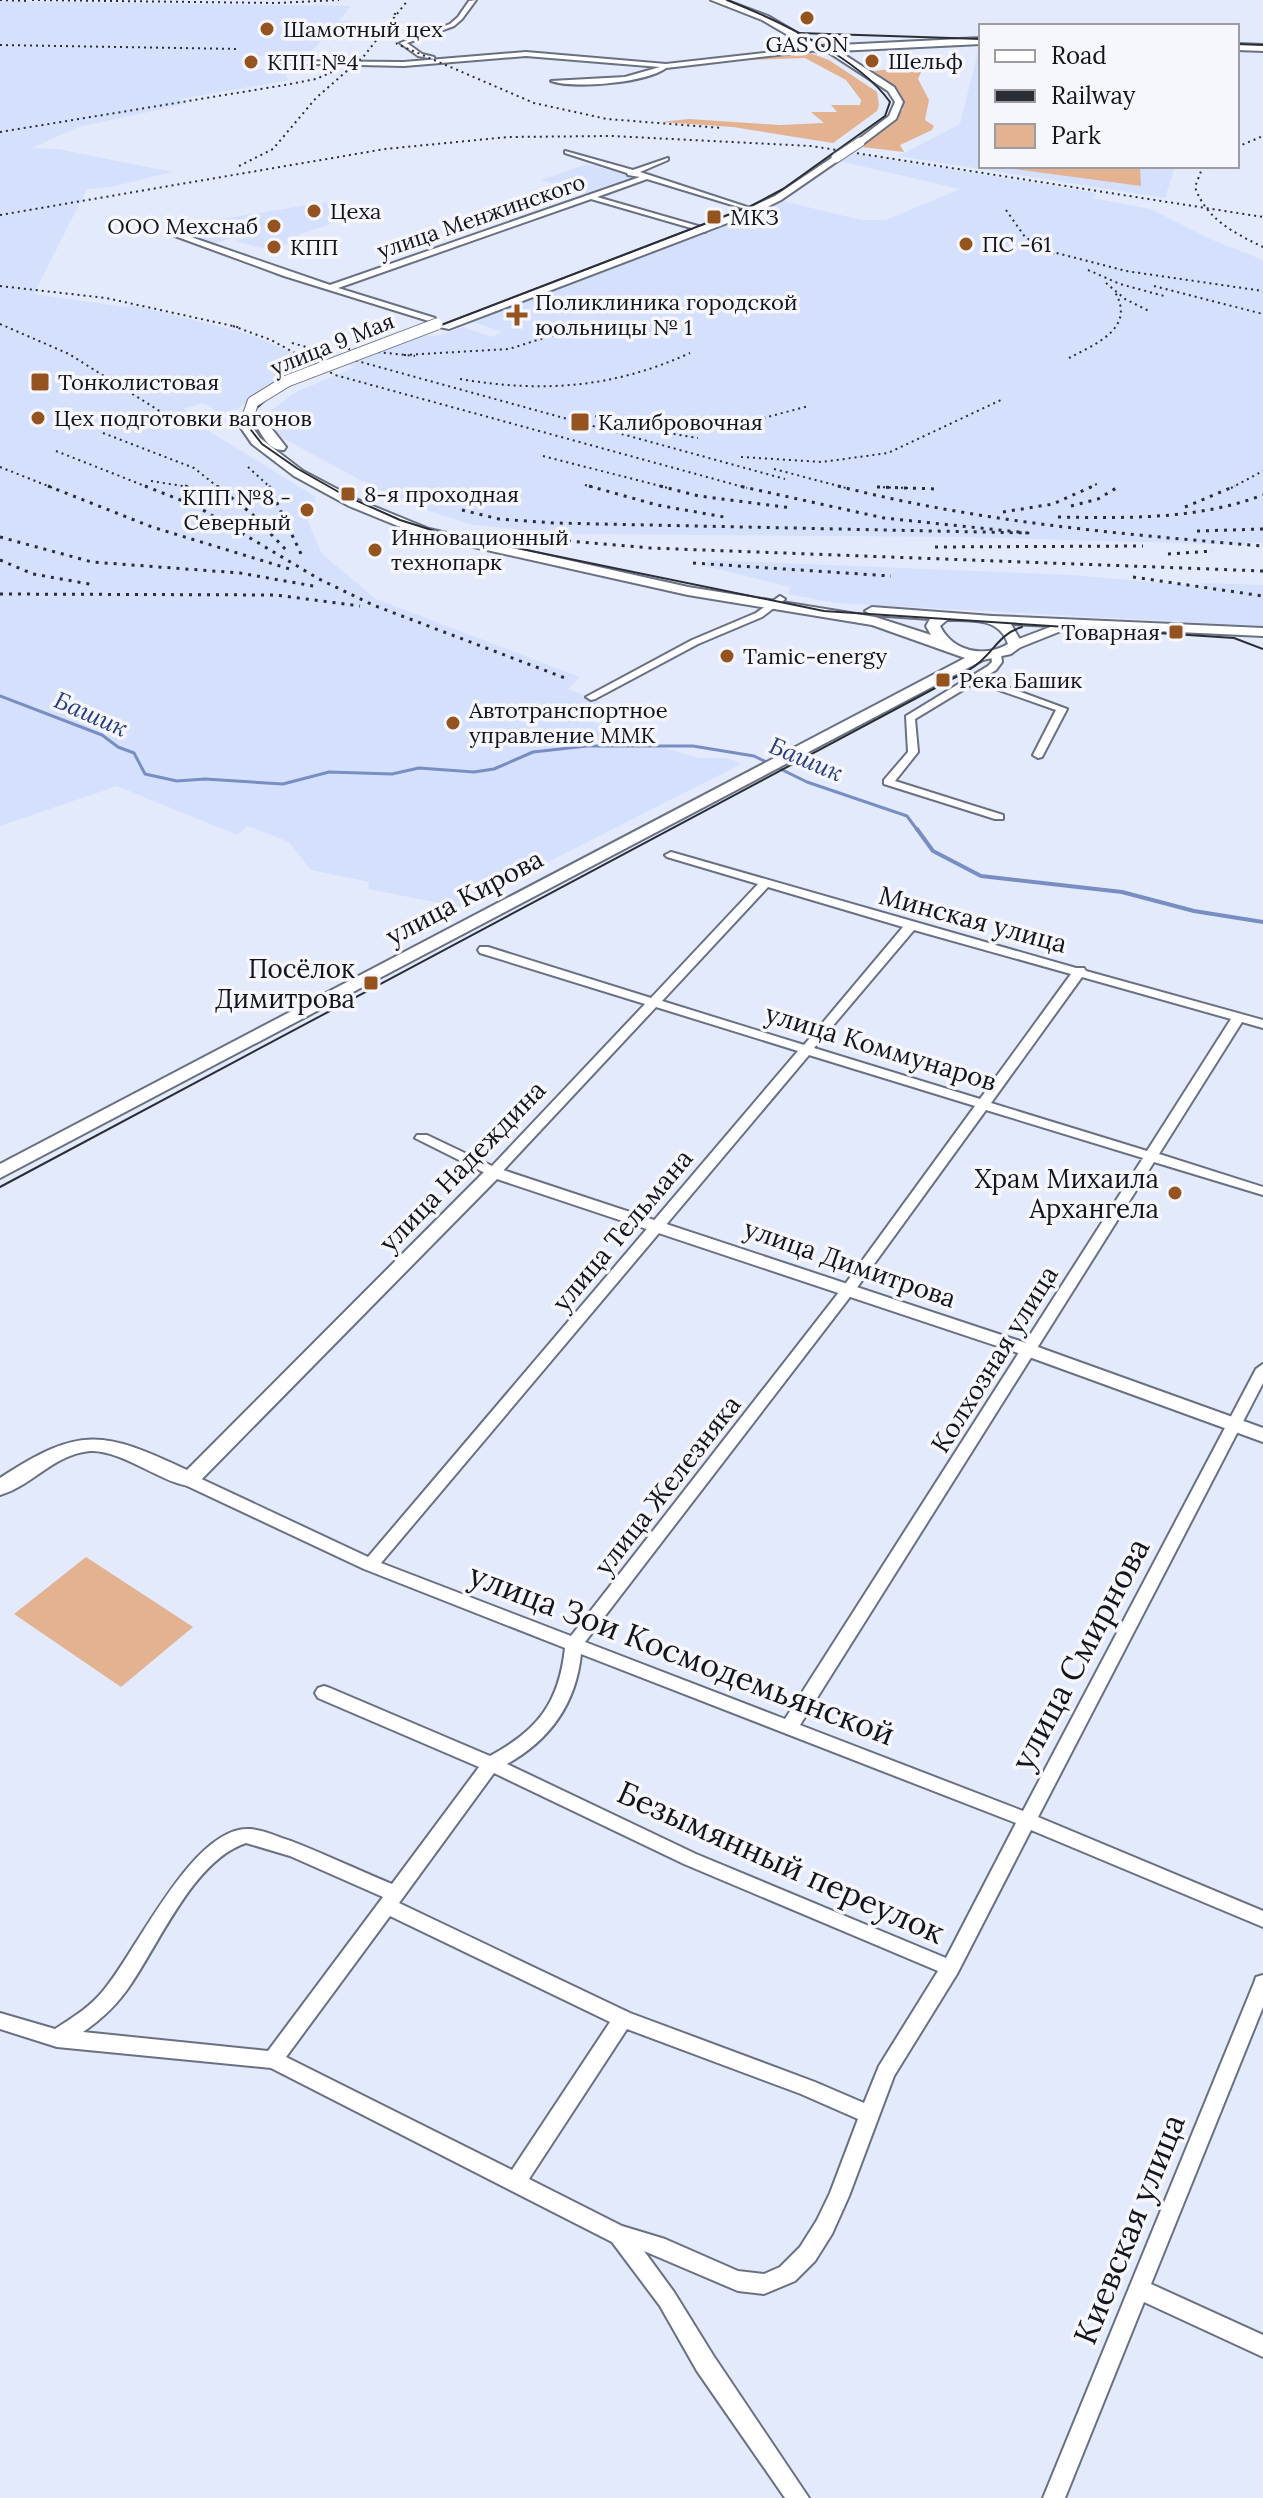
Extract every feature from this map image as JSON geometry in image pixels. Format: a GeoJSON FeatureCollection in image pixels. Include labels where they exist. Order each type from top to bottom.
{"type":"FeatureCollection","features":[{"type":"Feature","properties":{"kind":"main road","name":"улица 9 Мая"},"geometry":{"type":"LineString","coordinates":[[697,229],[780,189],[893,117],[898,109],[896,95],[876,78],[765,18],[716,0]]}},
{"type":"Feature","properties":{"kind":"main road","name":"улица 9 Мая"},"geometry":{"type":"LineString","coordinates":[[736,0],[776,17],[822,49]]}},
{"type":"Feature","properties":{"kind":"main road"},"geometry":{"type":"LineString","coordinates":[[822,49],[979,41]]}},
{"type":"Feature","properties":{"kind":"main road"},"geometry":{"type":"LineString","coordinates":[[1239,47],[1263,48]]}},
{"type":"Feature","properties":{"kind":"main road","name":"улица 9 Мая"},"geometry":{"type":"LineString","coordinates":[[831,157],[778,198],[279,385],[248,409],[245,425],[259,445],[274,456],[360,507],[394,522],[459,541],[875,621],[945,646]]}},
{"type":"Feature","properties":{"kind":"main road","name":"улица 9 Мая"},"geometry":{"type":"LineString","coordinates":[[438,324],[289,388],[267,404],[260,422],[273,442],[371,502],[404,517],[775,603],[944,616]]}},
{"type":"Feature","properties":{"kind":"main road"},"geometry":{"type":"LineString","coordinates":[[953,668],[933,626],[936,620],[944,616],[993,620],[1010,631],[1016,645]]}},
{"type":"Feature","properties":{"kind":"main road","name":"улица Кирова"},"geometry":{"type":"LineString","coordinates":[[0,1172],[953,668],[1016,645]]}},
{"type":"Feature","properties":{"kind":"main road","name":"улица Кирова"},"geometry":{"type":"LineString","coordinates":[[945,646],[980,656]]}},
{"type":"Feature","properties":{"kind":"street"},"geometry":{"type":"LineString","coordinates":[[445,60],[425,57],[403,43],[460,19],[468,3],[473,0]]}},
{"type":"Feature","properties":{"kind":"street"},"geometry":{"type":"LineString","coordinates":[[273,63],[404,64],[526,54],[666,66],[822,49]]}},
{"type":"Feature","properties":{"kind":"street"},"geometry":{"type":"LineString","coordinates":[[554,81],[647,75],[666,66]]}},
{"type":"Feature","properties":{"kind":"street"},"geometry":{"type":"LineString","coordinates":[[567,152],[744,207]]}},
{"type":"Feature","properties":{"kind":"street"},"geometry":{"type":"LineString","coordinates":[[630,174],[666,159]]}},
{"type":"Feature","properties":{"kind":"street","name":"улица Менжинского"},"geometry":{"type":"LineString","coordinates":[[330,288],[644,178]]}},
{"type":"Feature","properties":{"kind":"street"},"geometry":{"type":"LineString","coordinates":[[591,197],[697,229]]}},
{"type":"Feature","properties":{"kind":"street"},"geometry":{"type":"LineString","coordinates":[[179,236],[438,324]]}},
{"type":"Feature","properties":{"kind":"street"},"geometry":{"type":"LineString","coordinates":[[591,697],[775,603]]}},
{"type":"Feature","properties":{"kind":"street"},"geometry":{"type":"LineString","coordinates":[[993,620],[1263,632]]}},
{"type":"Feature","properties":{"kind":"street"},"geometry":{"type":"LineString","coordinates":[[1016,645],[1073,624]]}},
{"type":"Feature","properties":{"kind":"street"},"geometry":{"type":"LineString","coordinates":[[996,654],[997,662],[992,668],[910,718],[913,752],[888,782],[999,817]]}},
{"type":"Feature","properties":{"kind":"street"},"geometry":{"type":"LineString","coordinates":[[977,679],[1062,709],[1038,755]]}},
{"type":"Feature","properties":{"kind":"street","name":"Минская улица"},"geometry":{"type":"LineString","coordinates":[[671,855],[1263,1024]]}},
{"type":"Feature","properties":{"kind":"street","name":"улица Надеждина"},"geometry":{"type":"LineString","coordinates":[[189,1480],[494,1172],[766,883]]}},
{"type":"Feature","properties":{"kind":"street","name":"улица Тельмана"},"geometry":{"type":"LineString","coordinates":[[370,1565],[911,926]]}},
{"type":"Feature","properties":{"kind":"street","name":"улица Коммунаров"},"geometry":{"type":"LineString","coordinates":[[484,950],[1263,1191]]}},
{"type":"Feature","properties":{"kind":"street","name":"улица Железняка"},"geometry":{"type":"LineString","coordinates":[[273,2060],[491,1764],[523,1747],[542,1731],[557,1709],[573,1668],[574,1644],[848,1290],[1080,971]]}},
{"type":"Feature","properties":{"kind":"street","name":"Колхозная улица"},"geometry":{"type":"LineString","coordinates":[[789,1727],[1239,1017]]}},
{"type":"Feature","properties":{"kind":"street","name":"улица Димитрова"},"geometry":{"type":"LineString","coordinates":[[422,1138],[494,1172],[1028,1350],[1263,1435]]}},
{"type":"Feature","properties":{"kind":"street","name":"улица Смирнова"},"geometry":{"type":"LineString","coordinates":[[950,1968],[1263,1369]]}},
{"type":"Feature","properties":{"kind":"street","name":"улица Зои Космодемьянской"},"geometry":{"type":"LineString","coordinates":[[0,1488],[45,1457],[82,1444],[102,1444],[128,1450],[370,1565],[1027,1820],[1263,1919]]}},
{"type":"Feature","properties":{"kind":"street","name":"Безымянный переулок"},"geometry":{"type":"LineString","coordinates":[[324,1693],[491,1764],[690,1859],[950,1968],[886,2072],[835,2207],[801,2262],[785,2277],[765,2284],[742,2283],[646,2240],[619,2235]]}},
{"type":"Feature","properties":{"kind":"street"},"geometry":{"type":"LineString","coordinates":[[57,2038],[81,2024],[111,1996],[193,1875],[219,1847],[237,1838],[261,1839],[390,1900],[623,2019],[808,2088],[869,2115]]}},
{"type":"Feature","properties":{"kind":"street","name":"Киевская улица"},"geometry":{"type":"LineString","coordinates":[[1054,2498],[1263,1983]]}},
{"type":"Feature","properties":{"kind":"street"},"geometry":{"type":"LineString","coordinates":[[515,2183],[623,2019]]}},
{"type":"Feature","properties":{"kind":"street"},"geometry":{"type":"LineString","coordinates":[[0,2021],[57,2038],[273,2060],[619,2235],[667,2299],[705,2363],[798,2498]]}},
{"type":"Feature","properties":{"kind":"street"},"geometry":{"type":"LineString","coordinates":[[1140,2289],[1263,2346]]}},
{"type":"Feature","properties":{"kind":"shaded area"},"geometry":{"type":"Polygon","coordinates":[[[0,1],[351,6],[339,21],[352,21],[334,41],[321,41],[311,52],[300,56],[258,56],[250,63],[251,69],[290,70],[285,77],[290,80],[180,99],[186,104],[78,127],[32,148],[58,149],[172,172],[111,187],[87,189],[34,294],[125,307],[131,305],[195,320],[252,335],[306,359],[305,363],[316,366],[269,384],[238,409],[220,413],[202,403],[184,409],[209,423],[204,428],[316,497],[308,522],[322,554],[376,599],[580,677],[568,689],[601,702],[578,715],[628,737],[698,758],[727,758],[741,764],[460,907],[368,889],[369,882],[311,870],[289,842],[248,826],[237,835],[117,786],[0,826],[0,1]]]}},
{"type":"Feature","properties":{"kind":"shaded area"},"geometry":{"type":"Polygon","coordinates":[[[979,52],[979,168],[1174,168],[1165,198],[898,156],[960,124],[979,52]]]}},
{"type":"Feature","properties":{"kind":"shaded area"},"geometry":{"type":"Polygon","coordinates":[[[849,153],[1097,193],[1093,198],[1151,209],[1210,239],[1263,260],[1263,543],[566,534],[473,525],[401,502],[273,433],[270,424],[272,410],[294,393],[355,367],[336,361],[423,335],[438,336],[463,327],[492,337],[502,332],[473,322],[783,201],[861,220],[886,220],[960,189],[839,161],[849,153]]]}},
{"type":"Feature","properties":{"kind":"shaded area"},"geometry":{"type":"Polygon","coordinates":[[[587,164],[632,177],[586,193],[541,180],[587,164]]]}},
{"type":"Feature","properties":{"kind":"shaded area"},"geometry":{"type":"Polygon","coordinates":[[[327,202],[352,212],[346,219],[297,235],[305,238],[268,250],[236,241],[250,236],[244,234],[210,245],[184,236],[206,227],[209,221],[327,202]]]}},
{"type":"Feature","properties":{"kind":"shaded area"},"geometry":{"type":"Polygon","coordinates":[[[708,560],[1071,575],[1201,586],[1202,583],[1263,585],[1263,626],[835,603],[788,594],[790,587],[705,566],[708,560]]]}},
{"type":"Feature","properties":{"kind":"green space"},"geometry":{"type":"Polygon","coordinates":[[[810,53],[829,60],[877,92],[877,111],[833,143],[733,127],[661,122],[689,119],[780,125],[824,123],[811,112],[837,112],[831,105],[860,105],[861,100],[846,80],[805,58],[746,60],[810,53]]]}},
{"type":"Feature","properties":{"kind":"green space"},"geometry":{"type":"Polygon","coordinates":[[[914,66],[921,72],[918,79],[929,100],[925,120],[934,126],[932,130],[900,145],[904,152],[862,147],[903,110],[901,95],[874,71],[914,66]]]}},
{"type":"Feature","properties":{"kind":"green space"},"geometry":{"type":"Polygon","coordinates":[[[1007,168],[1140,168],[1141,186],[1007,168]]]}},
{"type":"Feature","properties":{"kind":"green space"},"geometry":{"type":"Polygon","coordinates":[[[86,1557],[193,1627],[121,1687],[14,1614],[86,1557]]]}},
{"type":"Feature","properties":{"kind":"waterway","name":"Башик"},"geometry":{"type":"LineString","coordinates":[[0,696],[102,735],[118,747],[134,753],[145,774],[177,781],[205,779],[283,784],[329,772],[392,774],[419,768],[474,772],[494,769],[533,752],[587,746],[693,746],[754,756],[807,782],[907,816],[918,831]]}},
{"type":"Feature","properties":{"kind":"waterway","name":"Башик"},"geometry":{"type":"LineString","coordinates":[[917,829],[933,851],[981,876],[1122,892],[1194,911],[1263,922]]}},
{"type":"Feature","properties":{"kind":"tram line"},"geometry":{"type":"LineString","coordinates":[[727,0],[799,33]]}},
{"type":"Feature","properties":{"kind":"tram line"},"geometry":{"type":"LineString","coordinates":[[799,33],[979,39]]}},
{"type":"Feature","properties":{"kind":"tram line"},"geometry":{"type":"LineString","coordinates":[[799,33],[838,56],[876,86],[890,102],[885,116],[783,189],[751,206],[282,386],[252,412],[251,430],[262,444],[344,495],[400,520],[438,532],[824,611],[1234,638],[1263,649]]}},
{"type":"Feature","properties":{"kind":"tram line"},"geometry":{"type":"LineString","coordinates":[[1239,44],[1263,45]]}},
{"type":"Feature","properties":{"kind":"tram line"},"geometry":{"type":"LineString","coordinates":[[0,1187],[969,670],[1006,635],[1022,627]]}},
{"type":"Feature","properties":{"kind":"railway"},"geometry":{"type":"LineString","coordinates":[[0,0],[29,1]]}},
{"type":"Feature","properties":{"kind":"railway"},"geometry":{"type":"LineString","coordinates":[[32,0],[277,3],[339,0]]}},
{"type":"Feature","properties":{"kind":"railway"},"geometry":{"type":"LineString","coordinates":[[394,17],[408,0]]}},
{"type":"Feature","properties":{"kind":"railway"},"geometry":{"type":"LineString","coordinates":[[394,17],[395,13]]}},
{"type":"Feature","properties":{"kind":"railway"},"geometry":{"type":"LineString","coordinates":[[239,166],[273,149],[316,98],[364,56],[394,17]]}},
{"type":"Feature","properties":{"kind":"railway"},"geometry":{"type":"LineString","coordinates":[[394,17],[393,29],[397,44],[534,103],[607,119],[722,128]]}},
{"type":"Feature","properties":{"kind":"railway"},"geometry":{"type":"LineString","coordinates":[[0,45],[240,49]]}},
{"type":"Feature","properties":{"kind":"railway"},"geometry":{"type":"LineString","coordinates":[[0,132],[285,85],[316,79],[341,68]]}},
{"type":"Feature","properties":{"kind":"railway"},"geometry":{"type":"LineString","coordinates":[[0,215],[385,149],[508,137],[612,136],[811,146],[1206,208]]}},
{"type":"Feature","properties":{"kind":"railway"},"geometry":{"type":"LineString","coordinates":[[1239,146],[1263,136]]}},
{"type":"Feature","properties":{"kind":"railway"},"geometry":{"type":"LineString","coordinates":[[1202,168],[1195,187],[1206,208]]}},
{"type":"Feature","properties":{"kind":"railway"},"geometry":{"type":"LineString","coordinates":[[1206,208],[1263,217]]}},
{"type":"Feature","properties":{"kind":"railway"},"geometry":{"type":"LineString","coordinates":[[1206,208],[1232,230],[1263,247]]}},
{"type":"Feature","properties":{"kind":"railway"},"geometry":{"type":"LineString","coordinates":[[1006,210],[1025,237],[1049,251]]}},
{"type":"Feature","properties":{"kind":"railway"},"geometry":{"type":"LineString","coordinates":[[1045,250],[1049,251]]}},
{"type":"Feature","properties":{"kind":"railway"},"geometry":{"type":"LineString","coordinates":[[1049,251],[1126,271],[1263,291]]}},
{"type":"Feature","properties":{"kind":"railway"},"geometry":{"type":"LineString","coordinates":[[1049,251],[1054,254]]}},
{"type":"Feature","properties":{"kind":"railway"},"geometry":{"type":"LineString","coordinates":[[1088,270],[1120,284],[1164,296]]}},
{"type":"Feature","properties":{"kind":"railway"},"geometry":{"type":"LineString","coordinates":[[1106,283],[1125,299],[1151,312]]}},
{"type":"Feature","properties":{"kind":"railway"},"geometry":{"type":"LineString","coordinates":[[0,286],[106,298],[233,326]]}},
{"type":"Feature","properties":{"kind":"railway"},"geometry":{"type":"LineString","coordinates":[[1154,286],[1263,314]]}},
{"type":"Feature","properties":{"kind":"railway"},"geometry":{"type":"LineString","coordinates":[[1069,358],[1101,340],[1117,325],[1120,305],[1115,292]]}},
{"type":"Feature","properties":{"kind":"railway"},"geometry":{"type":"LineString","coordinates":[[0,324],[69,354],[185,427]]}},
{"type":"Feature","properties":{"kind":"railway"},"geometry":{"type":"LineString","coordinates":[[405,355],[509,349],[585,325]]}},
{"type":"Feature","properties":{"kind":"railway"},"geometry":{"type":"LineString","coordinates":[[233,326],[242,328]]}},
{"type":"Feature","properties":{"kind":"railway"},"geometry":{"type":"LineString","coordinates":[[233,326],[271,340],[335,375],[743,487]]}},
{"type":"Feature","properties":{"kind":"railway"},"geometry":{"type":"LineString","coordinates":[[292,343],[785,479]]}},
{"type":"Feature","properties":{"kind":"railway"},"geometry":{"type":"LineString","coordinates":[[348,349],[405,355]]}},
{"type":"Feature","properties":{"kind":"railway"},"geometry":{"type":"LineString","coordinates":[[460,379],[520,386],[577,384],[633,374],[690,353]]}},
{"type":"Feature","properties":{"kind":"railway"},"geometry":{"type":"LineString","coordinates":[[405,355],[415,356]]}},
{"type":"Feature","properties":{"kind":"railway"},"geometry":{"type":"LineString","coordinates":[[741,457],[822,462],[888,453],[1003,399]]}},
{"type":"Feature","properties":{"kind":"railway"},"geometry":{"type":"LineString","coordinates":[[674,426],[748,422],[809,406]]}},
{"type":"Feature","properties":{"kind":"railway"},"geometry":{"type":"LineString","coordinates":[[589,416],[657,419]]}},
{"type":"Feature","properties":{"kind":"railway"},"geometry":{"type":"LineString","coordinates":[[644,429],[698,438]]}},
{"type":"Feature","properties":{"kind":"railway"},"geometry":{"type":"LineString","coordinates":[[103,433],[194,468],[219,488]]}},
{"type":"Feature","properties":{"kind":"railway"},"geometry":{"type":"LineString","coordinates":[[56,451],[150,488]]}},
{"type":"Feature","properties":{"kind":"railway"},"geometry":{"type":"LineString","coordinates":[[543,456],[668,488]]}},
{"type":"Feature","properties":{"kind":"railway"},"geometry":{"type":"LineString","coordinates":[[0,467],[53,488]]}},
{"type":"Feature","properties":{"kind":"railway"},"geometry":{"type":"LineString","coordinates":[[248,467],[269,486]]}},
{"type":"Feature","properties":{"kind":"railway"},"geometry":{"type":"LineString","coordinates":[[774,469],[841,487]]}},
{"type":"Feature","properties":{"kind":"railway"},"geometry":{"type":"LineString","coordinates":[[1234,486],[1263,471]]}},
{"type":"Feature","properties":{"kind":"railway"},"geometry":{"type":"LineString","coordinates":[[151,481],[188,487]]}},
{"type":"Feature","properties":{"kind":"railway"},"geometry":{"type":"LineString","coordinates":[[1090,488],[1100,482]]}},
{"type":"Feature","properties":{"kind":"railway"},"geometry":{"type":"LineString","coordinates":[[585,485],[596,488]]}},
{"type":"Feature","properties":{"kind":"railway"},"geometry":{"type":"LineString","coordinates":[[48,486],[152,527],[293,570]]}},
{"type":"Feature","properties":{"kind":"railway"},"geometry":{"type":"LineString","coordinates":[[145,486],[198,507],[319,579],[373,605],[565,678]]}},
{"type":"Feature","properties":{"kind":"railway"},"geometry":{"type":"LineString","coordinates":[[217,486],[252,514],[288,552]]}},
{"type":"Feature","properties":{"kind":"railway"},"geometry":{"type":"LineString","coordinates":[[269,486],[302,556]]}},
{"type":"Feature","properties":{"kind":"railway"},"geometry":{"type":"LineString","coordinates":[[589,486],[657,505],[724,517]]}},
{"type":"Feature","properties":{"kind":"railway"},"geometry":{"type":"LineString","coordinates":[[660,486],[699,496],[792,508]]}},
{"type":"Feature","properties":{"kind":"railway"},"geometry":{"type":"LineString","coordinates":[[1003,512],[1053,504],[1093,486]]}},
{"type":"Feature","properties":{"kind":"railway"},"geometry":{"type":"LineString","coordinates":[[1185,507],[1234,486]]}},
{"type":"Feature","properties":{"kind":"railway"},"geometry":{"type":"LineString","coordinates":[[188,487],[195,488]]}},
{"type":"Feature","properties":{"kind":"railway"},"geometry":{"type":"LineString","coordinates":[[188,487],[229,500]]}},
{"type":"Feature","properties":{"kind":"railway"},"geometry":{"type":"LineString","coordinates":[[462,510],[499,519],[554,523],[1028,533],[884,518],[743,487]]}},
{"type":"Feature","properties":{"kind":"railway"},"geometry":{"type":"LineString","coordinates":[[743,487],[747,488]]}},
{"type":"Feature","properties":{"kind":"railway"},"geometry":{"type":"LineString","coordinates":[[841,487],[996,518],[1263,546]]}},
{"type":"Feature","properties":{"kind":"railway"},"geometry":{"type":"LineString","coordinates":[[841,487],[846,488]]}},
{"type":"Feature","properties":{"kind":"railway"},"geometry":{"type":"LineString","coordinates":[[908,488],[877,487],[937,489]]}},
{"type":"Feature","properties":{"kind":"railway"},"geometry":{"type":"LineString","coordinates":[[1071,506],[1098,499],[1118,487]]}},
{"type":"Feature","properties":{"kind":"railway"},"geometry":{"type":"LineString","coordinates":[[1058,517],[1162,516],[1213,509],[1263,495]]}},
{"type":"Feature","properties":{"kind":"railway"},"geometry":{"type":"LineString","coordinates":[[1197,531],[1263,529]]}},
{"type":"Feature","properties":{"kind":"railway"},"geometry":{"type":"LineString","coordinates":[[0,537],[92,562],[240,573],[319,587]]}},
{"type":"Feature","properties":{"kind":"railway"},"geometry":{"type":"LineString","coordinates":[[523,537],[650,548],[1263,571]]}},
{"type":"Feature","properties":{"kind":"railway"},"geometry":{"type":"LineString","coordinates":[[935,547],[1143,546]]}},
{"type":"Feature","properties":{"kind":"railway"},"geometry":{"type":"LineString","coordinates":[[1168,554],[1213,551]]}},
{"type":"Feature","properties":{"kind":"railway"},"geometry":{"type":"LineString","coordinates":[[0,560],[33,574],[95,585]]}},
{"type":"Feature","properties":{"kind":"railway"},"geometry":{"type":"LineString","coordinates":[[693,563],[891,576]]}},
{"type":"Feature","properties":{"kind":"railway"},"geometry":{"type":"LineString","coordinates":[[1133,577],[1263,596]]}},
{"type":"Feature","properties":{"kind":"railway"},"geometry":{"type":"LineString","coordinates":[[0,594],[276,595],[360,606]]}},
{"type":"Feature","properties":{"kind":"place","name":"GAS ON"},"geometry":{"type":"Point","coordinates":[807,18]}},
{"type":"Feature","properties":{"kind":"place","name":"Шамотный цех"},"geometry":{"type":"Point","coordinates":[267,29]}},
{"type":"Feature","properties":{"kind":"place","name":"Шельф"},"geometry":{"type":"Point","coordinates":[872,61]}},
{"type":"Feature","properties":{"kind":"place","name":"КПП №4"},"geometry":{"type":"Point","coordinates":[251,62]}},
{"type":"Feature","properties":{"kind":"place","name":"Цеха"},"geometry":{"type":"Point","coordinates":[314,211]}},
{"type":"Feature","properties":{"kind":"place","name":"МКЗ"},"geometry":{"type":"Point","coordinates":[714,217]}},
{"type":"Feature","properties":{"kind":"place","name":"ООО Мехснаб"},"geometry":{"type":"Point","coordinates":[274,226]}},
{"type":"Feature","properties":{"kind":"place","name":"ПС -61"},"geometry":{"type":"Point","coordinates":[966,244]}},
{"type":"Feature","properties":{"kind":"place","name":"КПП"},"geometry":{"type":"Point","coordinates":[274,247]}},
{"type":"Feature","properties":{"kind":"place","name":"Поликлиника городской юольницы № 1"},"geometry":{"type":"Point","coordinates":[517,315]}},
{"type":"Feature","properties":{"kind":"place","name":"Тонколистовая"},"geometry":{"type":"Point","coordinates":[40,382]}},
{"type":"Feature","properties":{"kind":"place","name":"Цех подготовки вагонов"},"geometry":{"type":"Point","coordinates":[38,418]}},
{"type":"Feature","properties":{"kind":"place","name":"Калибровочная"},"geometry":{"type":"Point","coordinates":[580,422]}},
{"type":"Feature","properties":{"kind":"place","name":"8-я проходная"},"geometry":{"type":"Point","coordinates":[348,494]}},
{"type":"Feature","properties":{"kind":"place","name":"КПП №8 - Северный"},"geometry":{"type":"Point","coordinates":[307,510]}},
{"type":"Feature","properties":{"kind":"place","name":"Инновационный технопарк"},"geometry":{"type":"Point","coordinates":[375,550]}},
{"type":"Feature","properties":{"kind":"place","name":"Товарная"},"geometry":{"type":"Point","coordinates":[1176,632]}},
{"type":"Feature","properties":{"kind":"place","name":"Tamic-energy"},"geometry":{"type":"Point","coordinates":[727,656]}},
{"type":"Feature","properties":{"kind":"place","name":"Река Башик"},"geometry":{"type":"Point","coordinates":[943,680]}},
{"type":"Feature","properties":{"kind":"place","name":"Автотранспортное управление ММК"},"geometry":{"type":"Point","coordinates":[453,723]}},
{"type":"Feature","properties":{"kind":"place","name":"Посёлок Димитрова"},"geometry":{"type":"Point","coordinates":[371,983]}},
{"type":"Feature","properties":{"kind":"place","name":"Храм Михаила Архангела"},"geometry":{"type":"Point","coordinates":[1175,1193]}}]}
